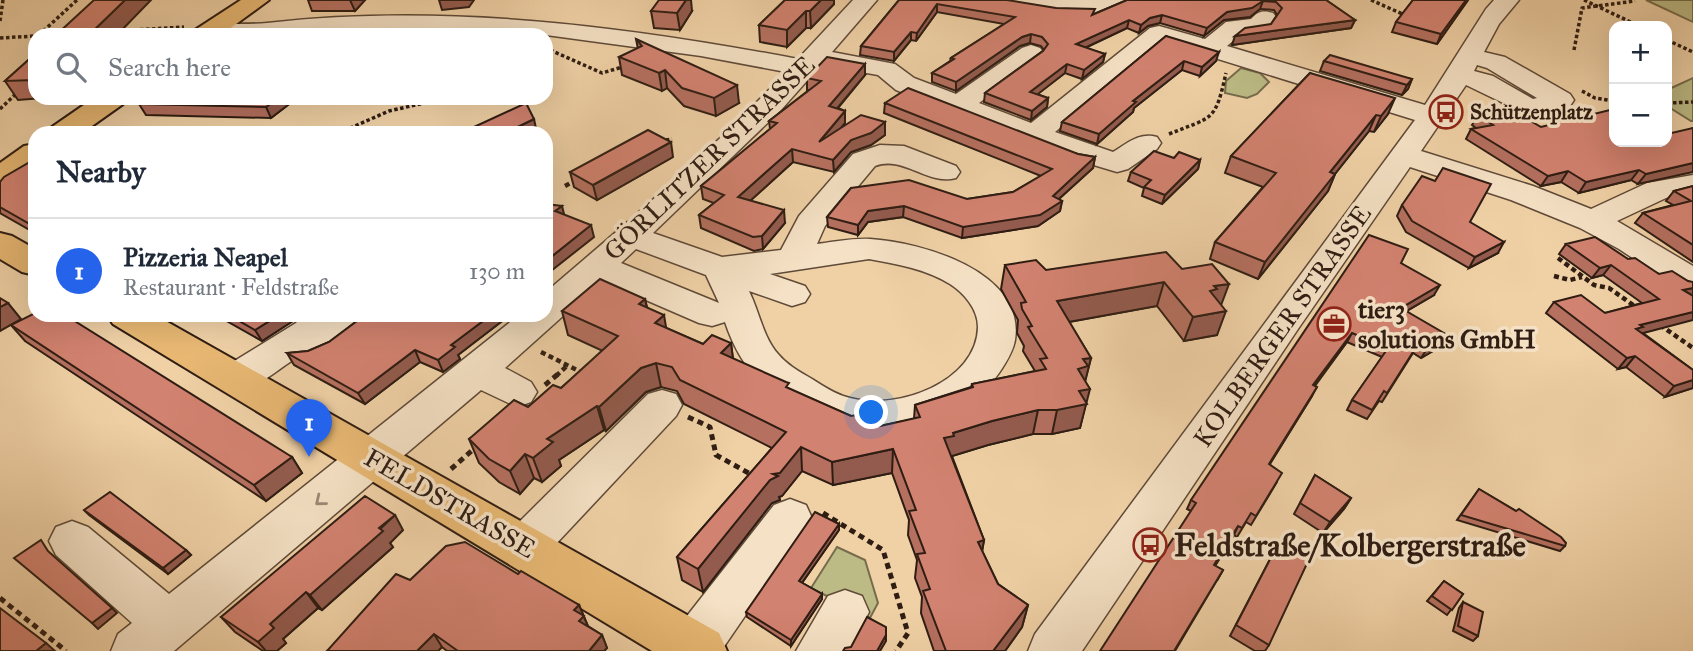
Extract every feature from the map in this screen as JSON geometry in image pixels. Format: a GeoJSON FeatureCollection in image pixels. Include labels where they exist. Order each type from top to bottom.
{"type":"FeatureCollection","features":[{"type":"Feature","properties":{"kind":"main road"},"geometry":{"type":"LineString","coordinates":[[209,28],[257,0]]}},
{"type":"Feature","properties":{"kind":"main road"},"geometry":{"type":"LineString","coordinates":[[73,126],[103,105]]}},
{"type":"Feature","properties":{"kind":"main road"},"geometry":{"type":"LineString","coordinates":[[0,177],[28,158]]}},
{"type":"Feature","properties":{"kind":"main road"},"geometry":{"type":"LineString","coordinates":[[1,245],[28,260]]}},
{"type":"Feature","properties":{"kind":"main road","name":"FELDSTRASSE"},"geometry":{"type":"LineString","coordinates":[[138,322],[698,649]]}},
{"type":"Feature","properties":{"kind":"street"},"geometry":{"type":"LineString","coordinates":[[386,23],[420,0]]}},
{"type":"Feature","properties":{"kind":"street","name":"GÖRLITZER STRASSE"},"geometry":{"type":"LineString","coordinates":[[553,305],[771,104],[866,0]]}},
{"type":"Feature","properties":{"kind":"street"},"geometry":{"type":"LineString","coordinates":[[1012,0],[1076,9],[1095,8],[1115,0]]}},
{"type":"Feature","properties":{"kind":"street","name":"KOLBERGER STRASSE"},"geometry":{"type":"LineString","coordinates":[[1053,651],[1135,538],[1276,330],[1431,116],[1464,65],[1492,13],[1508,0]]}},
{"type":"Feature","properties":{"kind":"street"},"geometry":{"type":"LineString","coordinates":[[1210,48],[1235,27],[1258,26],[1265,18]]}},
{"type":"Feature","properties":{"kind":"street"},"geometry":{"type":"LineString","coordinates":[[318,28],[386,23],[516,28]]}},
{"type":"Feature","properties":{"kind":"street"},"geometry":{"type":"LineString","coordinates":[[553,31],[729,53],[886,69],[905,84],[1067,148],[1118,163],[1147,143]]}},
{"type":"Feature","properties":{"kind":"street"},"geometry":{"type":"LineString","coordinates":[[1035,134],[1158,33],[1431,116]]}},
{"type":"Feature","properties":{"kind":"street"},"geometry":{"type":"LineString","coordinates":[[959,105],[1031,53]]}},
{"type":"Feature","properties":{"kind":"street"},"geometry":{"type":"LineString","coordinates":[[792,277],[810,223],[864,160],[880,154],[904,155],[946,172]]}},
{"type":"Feature","properties":{"kind":"street"},"geometry":{"type":"LineString","coordinates":[[1403,155],[1538,199],[1591,221],[1629,240],[1693,282]]}},
{"type":"Feature","properties":{"kind":"street"},"geometry":{"type":"LineString","coordinates":[[1591,221],[1658,190],[1687,190]]}},
{"type":"Feature","properties":{"kind":"street"},"geometry":{"type":"LineString","coordinates":[[631,236],[719,268],[754,267],[792,277],[843,250],[869,249],[920,260],[942,267],[973,284],[988,300],[998,328],[997,345],[972,381],[926,407],[898,413],[846,413],[791,385],[768,367],[756,352],[734,296],[719,268]]}},
{"type":"Feature","properties":{"kind":"street"},"geometry":{"type":"LineString","coordinates":[[597,266],[712,314]]}},
{"type":"Feature","properties":{"kind":"street"},"geometry":{"type":"LineString","coordinates":[[237,378],[309,332],[317,322]]}},
{"type":"Feature","properties":{"kind":"street"},"geometry":{"type":"LineString","coordinates":[[279,351],[293,355],[308,351],[347,322]]}},
{"type":"Feature","properties":{"kind":"street","name":"GÖRLITZER STRASSE"},"geometry":{"type":"LineString","coordinates":[[153,638],[478,372],[534,322]]}},
{"type":"Feature","properties":{"kind":"street"},"geometry":{"type":"LineString","coordinates":[[478,372],[527,393]]}},
{"type":"Feature","properties":{"kind":"street"},"geometry":{"type":"LineString","coordinates":[[524,547],[662,405]]}},
{"type":"Feature","properties":{"kind":"street"},"geometry":{"type":"LineString","coordinates":[[698,649],[790,518]]}},
{"type":"Feature","properties":{"kind":"street"},"geometry":{"type":"LineString","coordinates":[[72,541],[153,638]]}},
{"type":"Feature","properties":{"kind":"path"},"geometry":{"type":"LineString","coordinates":[[0,21],[3,0]]}},
{"type":"Feature","properties":{"kind":"path"},"geometry":{"type":"LineString","coordinates":[[45,28],[77,0]]}},
{"type":"Feature","properties":{"kind":"path"},"geometry":{"type":"LineString","coordinates":[[1371,0],[1408,17]]}},
{"type":"Feature","properties":{"kind":"path"},"geometry":{"type":"LineString","coordinates":[[1584,0],[1628,21]]}},
{"type":"Feature","properties":{"kind":"path"},"geometry":{"type":"LineString","coordinates":[[1574,50],[1582,8],[1635,1]]}},
{"type":"Feature","properties":{"kind":"path"},"geometry":{"type":"LineString","coordinates":[[0,33],[0,39],[28,36]]}},
{"type":"Feature","properties":{"kind":"path"},"geometry":{"type":"LineString","coordinates":[[1672,42],[1693,52]]}},
{"type":"Feature","properties":{"kind":"path"},"geometry":{"type":"LineString","coordinates":[[553,51],[602,73],[637,63]]}},
{"type":"Feature","properties":{"kind":"path"},"geometry":{"type":"LineString","coordinates":[[1147,143],[1207,119],[1218,108],[1225,74],[1241,57]]}},
{"type":"Feature","properties":{"kind":"path"},"geometry":{"type":"LineString","coordinates":[[0,109],[26,84]]}},
{"type":"Feature","properties":{"kind":"path"},"geometry":{"type":"LineString","coordinates":[[1672,103],[1693,102]]}},
{"type":"Feature","properties":{"kind":"path"},"geometry":{"type":"LineString","coordinates":[[355,126],[389,111],[415,105]]}},
{"type":"Feature","properties":{"kind":"path"},"geometry":{"type":"LineString","coordinates":[[654,141],[672,139]]}},
{"type":"Feature","properties":{"kind":"path"},"geometry":{"type":"LineString","coordinates":[[565,186],[587,175]]}},
{"type":"Feature","properties":{"kind":"path"},"geometry":{"type":"LineString","coordinates":[[1558,258],[1594,285],[1609,288],[1641,310]]}},
{"type":"Feature","properties":{"kind":"path"},"geometry":{"type":"LineString","coordinates":[[1554,276],[1570,280],[1583,277]]}},
{"type":"Feature","properties":{"kind":"path"},"geometry":{"type":"LineString","coordinates":[[1651,318],[1693,348]]}},
{"type":"Feature","properties":{"kind":"path"},"geometry":{"type":"LineString","coordinates":[[534,322],[568,365],[594,378]]}},
{"type":"Feature","properties":{"kind":"path"},"geometry":{"type":"LineString","coordinates":[[527,393],[568,365]]}},
{"type":"Feature","properties":{"kind":"path"},"geometry":{"type":"LineString","coordinates":[[428,490],[477,446]]}},
{"type":"Feature","properties":{"kind":"path"},"geometry":{"type":"LineString","coordinates":[[0,598],[66,651]]}},
{"type":"Feature","properties":{"kind":"shaded area"},"geometry":{"type":"Polygon","coordinates":[[[1646,0],[1693,0],[1693,22],[1646,0]]]}},
{"type":"Feature","properties":{"kind":"shaded area"},"geometry":{"type":"Polygon","coordinates":[[[1241,68],[1260,73],[1269,82],[1257,94],[1247,98],[1225,93],[1226,81],[1241,68]]]}},
{"type":"Feature","properties":{"kind":"shaded area"},"geometry":{"type":"Polygon","coordinates":[[[1693,78],[1693,121],[1672,109],[1672,88],[1693,78]]]}},
{"type":"Feature","properties":{"kind":"shaded area"},"geometry":{"type":"Polygon","coordinates":[[[837,547],[865,560],[878,603],[870,618],[811,588],[837,547]]]}},
{"type":"Feature","properties":{"kind":"building"},"geometry":{"type":"Polygon","coordinates":[[[94,0],[125,0],[96,28],[64,28],[94,0]]]}},
{"type":"Feature","properties":{"kind":"building"},"geometry":{"type":"Polygon","coordinates":[[[659,0],[686,0],[677,13],[651,11],[659,0]]]}},
{"type":"Feature","properties":{"kind":"building"},"geometry":{"type":"Polygon","coordinates":[[[785,0],[821,0],[787,30],[759,25],[785,0]]]}},
{"type":"Feature","properties":{"kind":"building"},"geometry":{"type":"Polygon","coordinates":[[[899,0],[1007,0],[1056,8],[1095,9],[1092,15],[1127,0],[1326,0],[1355,20],[1235,36],[1245,28],[1271,24],[1282,8],[1276,2],[1263,1],[1252,8],[1227,12],[1207,28],[1162,15],[1150,18],[1141,25],[1129,20],[1076,44],[1105,54],[1084,70],[1067,64],[1030,92],[1048,98],[1032,111],[985,93],[1043,51],[1048,44],[1042,37],[1031,34],[1022,37],[956,82],[932,73],[1015,17],[937,4],[917,33],[911,32],[894,52],[861,46],[899,0]]]}},
{"type":"Feature","properties":{"kind":"building"},"geometry":{"type":"Polygon","coordinates":[[[1413,0],[1466,0],[1441,34],[1396,22],[1413,0]]]}},
{"type":"Feature","properties":{"kind":"building"},"geometry":{"type":"Polygon","coordinates":[[[1166,36],[1219,52],[1202,67],[1184,61],[1133,101],[1136,102],[1099,134],[1062,122],[1166,36]]]}},
{"type":"Feature","properties":{"kind":"building"},"geometry":{"type":"Polygon","coordinates":[[[636,39],[737,85],[714,98],[682,88],[665,70],[659,73],[619,57],[642,46],[636,39]]]}},
{"type":"Feature","properties":{"kind":"building"},"geometry":{"type":"Polygon","coordinates":[[[1330,55],[1412,79],[1407,85],[1324,61],[1330,55]]]}},
{"type":"Feature","properties":{"kind":"building"},"geometry":{"type":"Polygon","coordinates":[[[827,57],[865,64],[829,106],[845,111],[819,142],[861,115],[885,122],[871,133],[851,140],[833,160],[792,149],[738,197],[784,210],[762,236],[753,237],[699,215],[724,195],[701,186],[777,123],[769,121],[821,81],[807,78],[827,57]]]}},
{"type":"Feature","properties":{"kind":"building"},"geometry":{"type":"Polygon","coordinates":[[[28,60],[28,80],[5,81],[28,60]]]}},
{"type":"Feature","properties":{"kind":"building"},"geometry":{"type":"Polygon","coordinates":[[[1310,73],[1395,98],[1381,116],[1376,115],[1330,172],[1335,174],[1265,262],[1215,242],[1276,173],[1231,156],[1310,73]]]}},
{"type":"Feature","properties":{"kind":"building"},"geometry":{"type":"Polygon","coordinates":[[[908,88],[1078,154],[1095,157],[1053,196],[1062,201],[1040,215],[963,227],[904,206],[868,211],[858,225],[827,217],[851,188],[909,180],[967,199],[1013,192],[1052,169],[885,103],[908,88]]]}},
{"type":"Feature","properties":{"kind":"building"},"geometry":{"type":"Polygon","coordinates":[[[181,105],[269,105],[266,107],[181,105]]]}},
{"type":"Feature","properties":{"kind":"building"},"geometry":{"type":"Polygon","coordinates":[[[522,105],[527,105],[534,119],[520,126],[476,126],[522,105]]]}},
{"type":"Feature","properties":{"kind":"building"},"geometry":{"type":"Polygon","coordinates":[[[1510,109],[1541,127],[1609,110],[1609,147],[1672,147],[1672,133],[1693,128],[1693,163],[1646,174],[1639,170],[1586,182],[1568,171],[1548,176],[1471,129],[1493,125],[1478,115],[1510,109]]]}},
{"type":"Feature","properties":{"kind":"building"},"geometry":{"type":"Polygon","coordinates":[[[648,130],[671,142],[593,185],[570,172],[648,130]]]}},
{"type":"Feature","properties":{"kind":"building"},"geometry":{"type":"Polygon","coordinates":[[[1154,151],[1174,158],[1179,152],[1200,160],[1165,195],[1144,187],[1151,180],[1131,172],[1154,151]]]}},
{"type":"Feature","properties":{"kind":"building"},"geometry":{"type":"Polygon","coordinates":[[[28,163],[28,223],[0,207],[0,182],[28,163]]]}},
{"type":"Feature","properties":{"kind":"building"},"geometry":{"type":"Polygon","coordinates":[[[1443,168],[1491,184],[1470,222],[1504,242],[1475,257],[1412,221],[1402,205],[1422,176],[1435,181],[1443,168]]]}},
{"type":"Feature","properties":{"kind":"building"},"geometry":{"type":"Polygon","coordinates":[[[1693,186],[1693,245],[1643,213],[1691,201],[1674,191],[1693,186]]]}},
{"type":"Feature","properties":{"kind":"building"},"geometry":{"type":"Polygon","coordinates":[[[553,205],[562,206],[555,211],[591,225],[553,255],[553,205]]]}},
{"type":"Feature","properties":{"kind":"building"},"geometry":{"type":"Polygon","coordinates":[[[1369,235],[1408,249],[1401,263],[1440,285],[1401,308],[1449,336],[1427,349],[1418,344],[1387,393],[1384,391],[1372,410],[1352,400],[1388,348],[1352,333],[1313,385],[1317,387],[1269,464],[1282,473],[1256,516],[1251,513],[1242,528],[1238,526],[1214,565],[1223,570],[1174,651],[1100,651],[1196,503],[1191,500],[1369,235]]]}},
{"type":"Feature","properties":{"kind":"building"},"geometry":{"type":"Polygon","coordinates":[[[1595,237],[1628,259],[1635,258],[1659,274],[1672,271],[1693,282],[1693,288],[1683,290],[1693,296],[1693,312],[1640,325],[1643,327],[1636,329],[1693,370],[1693,380],[1674,386],[1635,356],[1627,358],[1554,302],[1581,295],[1605,313],[1659,299],[1611,265],[1600,268],[1566,244],[1595,237]]]}},
{"type":"Feature","properties":{"kind":"building"},"geometry":{"type":"Polygon","coordinates":[[[1166,252],[1182,269],[1212,264],[1229,284],[1214,286],[1217,289],[1210,291],[1226,311],[1193,317],[1164,282],[1057,301],[1091,358],[1083,359],[1088,366],[1078,369],[1090,389],[1079,391],[1087,404],[1057,410],[1038,410],[992,421],[944,438],[984,540],[978,542],[998,584],[1028,605],[993,651],[946,651],[923,591],[930,589],[917,554],[925,553],[909,511],[916,510],[893,449],[832,462],[801,447],[780,473],[773,474],[778,476],[770,480],[698,569],[677,557],[786,432],[680,380],[672,367],[656,363],[641,368],[599,407],[547,439],[553,442],[533,458],[525,454],[510,471],[489,459],[469,439],[514,400],[528,407],[553,385],[561,388],[618,336],[562,311],[600,279],[645,299],[639,304],[664,315],[655,323],[703,344],[712,335],[731,343],[721,353],[789,383],[786,387],[851,416],[875,412],[880,426],[920,417],[915,405],[973,387],[972,384],[1046,369],[1040,359],[1047,358],[1028,327],[1032,326],[1022,309],[1021,303],[1026,302],[1005,265],[1036,260],[1046,270],[1166,252]]]}},
{"type":"Feature","properties":{"kind":"building"},"geometry":{"type":"Polygon","coordinates":[[[0,298],[8,303],[0,307],[0,298]]]}},
{"type":"Feature","properties":{"kind":"building"},"geometry":{"type":"Polygon","coordinates":[[[28,316],[28,322],[76,322],[292,457],[254,485],[11,325],[28,316]]]}},
{"type":"Feature","properties":{"kind":"building"},"geometry":{"type":"Polygon","coordinates":[[[241,322],[268,322],[255,330],[241,322]]]}},
{"type":"Feature","properties":{"kind":"building"},"geometry":{"type":"Polygon","coordinates":[[[356,322],[482,322],[451,345],[455,347],[438,360],[415,350],[358,393],[287,353],[308,351],[329,342],[356,322]]]}},
{"type":"Feature","properties":{"kind":"building"},"geometry":{"type":"Polygon","coordinates":[[[1315,475],[1351,498],[1330,522],[1300,503],[1315,475]]]}},
{"type":"Feature","properties":{"kind":"building"},"geometry":{"type":"Polygon","coordinates":[[[1479,489],[1516,511],[1519,509],[1561,537],[1566,543],[1565,546],[1461,515],[1479,489]]]}},
{"type":"Feature","properties":{"kind":"building"},"geometry":{"type":"Polygon","coordinates":[[[110,492],[186,550],[163,568],[84,510],[110,492]]]}},
{"type":"Feature","properties":{"kind":"building"},"geometry":{"type":"Polygon","coordinates":[[[365,496],[395,515],[379,528],[383,531],[310,595],[306,592],[270,624],[274,628],[258,642],[221,617],[365,496]]]}},
{"type":"Feature","properties":{"kind":"building"},"geometry":{"type":"Polygon","coordinates":[[[815,512],[839,524],[799,581],[822,594],[791,640],[746,612],[815,512]]]}},
{"type":"Feature","properties":{"kind":"building"},"geometry":{"type":"Polygon","coordinates":[[[41,540],[48,551],[112,608],[92,623],[14,558],[41,540]]]}},
{"type":"Feature","properties":{"kind":"building"},"geometry":{"type":"Polygon","coordinates":[[[465,542],[518,574],[521,571],[579,605],[574,610],[584,616],[579,621],[602,635],[589,651],[458,651],[434,634],[417,651],[327,651],[396,574],[410,580],[446,546],[465,542]]]}},
{"type":"Feature","properties":{"kind":"building"},"geometry":{"type":"Polygon","coordinates":[[[1279,542],[1287,542],[1311,555],[1269,645],[1236,625],[1279,542]]]}},
{"type":"Feature","properties":{"kind":"building"},"geometry":{"type":"Polygon","coordinates":[[[1444,581],[1463,594],[1452,610],[1432,596],[1444,581]]]}},
{"type":"Feature","properties":{"kind":"building"},"geometry":{"type":"Polygon","coordinates":[[[1463,602],[1483,612],[1478,636],[1458,626],[1463,602]]]}},
{"type":"Feature","properties":{"kind":"building"},"geometry":{"type":"Polygon","coordinates":[[[0,608],[46,643],[36,651],[0,651],[0,608]]]}},
{"type":"Feature","properties":{"kind":"building"},"geometry":{"type":"Polygon","coordinates":[[[867,617],[886,627],[886,635],[877,651],[843,651],[851,647],[867,617]]]}},
{"type":"Feature","properties":{"kind":"place","name":"Schützenplatz"},"geometry":{"type":"Point","coordinates":[1446,112]}},
{"type":"Feature","properties":{"kind":"place","name":"tier3 solutions GmbH"},"geometry":{"type":"Point","coordinates":[1334,324]}},
{"type":"Feature","properties":{"kind":"place","name":"Pizzeria Neapel"},"geometry":{"type":"Point","coordinates":[309,457]}},
{"type":"Feature","properties":{"kind":"place","name":"Feldstraße/Kolbergerstraße"},"geometry":{"type":"Point","coordinates":[1150,545]}}]}
